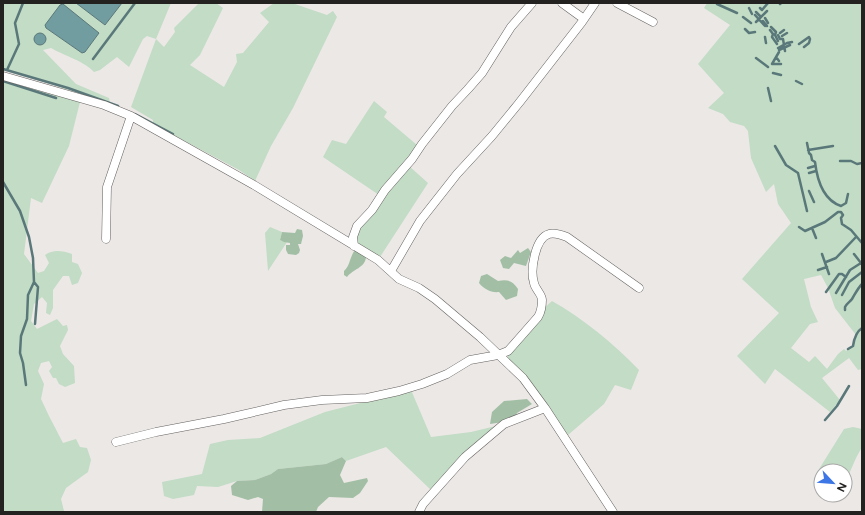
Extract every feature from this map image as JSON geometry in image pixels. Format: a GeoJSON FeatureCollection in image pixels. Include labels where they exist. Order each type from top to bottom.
{"type":"FeatureCollection","features":[{"type":"Feature","properties":{"kind":"street"},"geometry":{"type":"LineString","coordinates":[[354,246],[353,237],[357,226],[372,210],[385,190],[412,159],[452,106],[482,72],[511,27],[532,3]]}},
{"type":"Feature","properties":{"kind":"street"},"geometry":{"type":"LineString","coordinates":[[562,3],[584,19]]}},
{"type":"Feature","properties":{"kind":"street"},"geometry":{"type":"LineString","coordinates":[[391,271],[420,221],[457,174],[492,136],[519,103],[595,3]]}},
{"type":"Feature","properties":{"kind":"street"},"geometry":{"type":"LineString","coordinates":[[617,3],[653,22]]}},
{"type":"Feature","properties":{"kind":"street"},"geometry":{"type":"LineString","coordinates":[[3,76],[104,105],[131,116],[254,185],[378,260],[399,278],[419,288],[435,299],[480,337],[523,378],[545,408],[613,512]]}},
{"type":"Feature","properties":{"kind":"street"},"geometry":{"type":"LineString","coordinates":[[106,239],[107,187],[131,116]]}},
{"type":"Feature","properties":{"kind":"street"},"geometry":{"type":"LineString","coordinates":[[116,442],[284,405],[322,400],[367,398],[399,391],[447,374],[470,360],[498,355],[508,351],[538,317],[540,312],[542,298],[534,284],[533,267],[537,246],[542,239],[549,234],[557,233],[567,237],[639,288]]}},
{"type":"Feature","properties":{"kind":"street"},"geometry":{"type":"LineString","coordinates":[[419,512],[423,504],[465,457],[484,440],[504,424],[545,408]]}},
{"type":"Feature","properties":{"kind":"green space"},"geometry":{"type":"Polygon","coordinates":[[[3,3],[76,3],[105,25],[122,3],[171,3],[156,39],[147,36],[143,39],[129,67],[117,57],[100,70],[94,72],[86,65],[51,48],[43,50],[76,84],[109,98],[110,103],[3,69],[3,3]],[[46,28],[82,53],[85,52],[99,33],[46,28]]]}},
{"type":"Feature","properties":{"kind":"green space"},"geometry":{"type":"Polygon","coordinates":[[[199,3],[216,3],[223,8],[200,55],[190,65],[224,87],[237,62],[236,54],[243,53],[269,22],[260,13],[274,3],[292,3],[327,15],[333,11],[337,17],[293,108],[271,146],[255,181],[239,170],[153,124],[153,120],[131,107],[156,39],[164,47],[175,32],[174,28],[199,3]]]}},
{"type":"Feature","properties":{"kind":"green space"},"geometry":{"type":"Polygon","coordinates":[[[707,3],[862,3],[862,369],[858,370],[849,358],[822,378],[840,400],[830,412],[775,369],[765,384],[737,356],[779,313],[742,279],[791,223],[778,204],[774,184],[766,192],[751,158],[748,131],[744,126],[730,122],[723,114],[708,108],[724,93],[698,64],[730,25],[704,8],[707,3]],[[821,275],[804,279],[811,307],[818,322],[810,324],[791,348],[809,362],[815,356],[827,369],[838,354],[844,349],[846,351],[853,346],[856,335],[835,308],[828,288],[821,275]]]}},
{"type":"Feature","properties":{"kind":"green space"},"geometry":{"type":"Polygon","coordinates":[[[3,78],[80,102],[69,146],[42,203],[31,198],[24,254],[38,273],[44,271],[49,263],[45,255],[48,253],[58,251],[72,254],[72,262],[78,264],[82,273],[78,283],[72,285],[69,276],[63,276],[53,290],[53,308],[50,315],[46,313],[47,303],[42,297],[34,304],[31,321],[37,329],[57,319],[63,326],[67,325],[68,330],[60,346],[63,354],[74,366],[75,383],[65,387],[59,384],[56,378],[53,378],[49,371],[52,367],[49,361],[41,363],[38,371],[44,384],[41,399],[63,443],[76,439],[80,447],[87,448],[91,460],[88,472],[66,488],[61,499],[64,511],[62,512],[3,512],[3,78]]]}},
{"type":"Feature","properties":{"kind":"green space"},"geometry":{"type":"Polygon","coordinates":[[[374,101],[387,112],[384,117],[417,145],[411,158],[379,195],[323,157],[332,140],[346,144],[374,101]]]}},
{"type":"Feature","properties":{"kind":"green space"},"geometry":{"type":"Polygon","coordinates":[[[409,166],[428,183],[380,257],[356,244],[355,239],[360,227],[409,166]]]}},
{"type":"Feature","properties":{"kind":"green space"},"geometry":{"type":"Polygon","coordinates":[[[270,227],[282,232],[280,240],[287,242],[268,271],[265,233],[270,227]]]}},
{"type":"Feature","properties":{"kind":"green space"},"geometry":{"type":"Polygon","coordinates":[[[297,229],[302,230],[303,236],[301,244],[298,244],[300,250],[299,253],[296,255],[288,254],[286,245],[290,245],[290,243],[280,240],[282,232],[295,233],[297,229]]]}},
{"type":"Feature","properties":{"kind":"green space"},"geometry":{"type":"Polygon","coordinates":[[[528,248],[531,252],[526,266],[514,263],[509,269],[503,268],[500,260],[505,256],[511,258],[518,250],[520,253],[528,248]]]}},
{"type":"Feature","properties":{"kind":"green space"},"geometry":{"type":"Polygon","coordinates":[[[355,250],[366,257],[365,261],[347,277],[344,275],[344,271],[348,266],[355,250]]]}},
{"type":"Feature","properties":{"kind":"green space"},"geometry":{"type":"Polygon","coordinates":[[[487,274],[498,281],[505,280],[512,282],[518,289],[517,296],[506,300],[499,292],[490,291],[483,287],[479,283],[481,276],[487,274]]]}},
{"type":"Feature","properties":{"kind":"green space"},"geometry":{"type":"Polygon","coordinates":[[[552,301],[598,332],[639,370],[631,390],[615,385],[604,404],[568,435],[508,358],[508,353],[542,310],[552,301]]]}},
{"type":"Feature","properties":{"kind":"green space"},"geometry":{"type":"Polygon","coordinates":[[[411,390],[431,437],[471,432],[500,425],[431,490],[386,447],[346,461],[342,457],[326,464],[278,469],[271,474],[255,480],[237,481],[218,487],[197,486],[194,495],[173,499],[164,496],[162,482],[202,474],[210,444],[228,440],[260,438],[325,412],[411,390]]]}},
{"type":"Feature","properties":{"kind":"green space"},"geometry":{"type":"Polygon","coordinates":[[[527,399],[532,404],[517,413],[515,417],[503,422],[490,424],[492,412],[504,401],[527,399]]]}},
{"type":"Feature","properties":{"kind":"green space"},"geometry":{"type":"Polygon","coordinates":[[[853,427],[862,429],[862,447],[853,465],[853,463],[823,463],[844,429],[853,427]]]}},
{"type":"Feature","properties":{"kind":"green space"},"geometry":{"type":"Polygon","coordinates":[[[342,457],[346,461],[340,475],[344,483],[367,478],[368,481],[360,493],[353,498],[329,497],[318,507],[316,512],[262,512],[263,499],[258,497],[248,500],[232,495],[231,486],[237,481],[255,480],[271,474],[278,469],[326,464],[342,457]]]}},
{"type":"Feature","properties":{"kind":"water"},"geometry":{"type":"Polygon","coordinates":[[[76,3],[122,3],[105,25],[76,3]]]}},
{"type":"Feature","properties":{"kind":"water"},"geometry":{"type":"Polygon","coordinates":[[[63,4],[99,33],[85,52],[82,53],[46,28],[45,25],[60,5],[63,4]]]}},
{"type":"Feature","properties":{"kind":"water"},"geometry":{"type":"Polygon","coordinates":[[[38,33],[42,33],[46,39],[42,45],[38,45],[34,41],[34,37],[38,33]]]}},
{"type":"Feature","properties":{"kind":"waterway"},"geometry":{"type":"LineString","coordinates":[[7,70],[19,44],[15,23],[23,3]]}},
{"type":"Feature","properties":{"kind":"waterway"},"geometry":{"type":"LineString","coordinates":[[93,59],[135,3]]}},
{"type":"Feature","properties":{"kind":"waterway"},"geometry":{"type":"LineString","coordinates":[[760,8],[762,10],[768,3]]}},
{"type":"Feature","properties":{"kind":"waterway"},"geometry":{"type":"LineString","coordinates":[[717,4],[737,13]]}},
{"type":"Feature","properties":{"kind":"waterway"},"geometry":{"type":"LineString","coordinates":[[749,8],[752,14]]}},
{"type":"Feature","properties":{"kind":"waterway"},"geometry":{"type":"LineString","coordinates":[[756,22],[767,11]]}},
{"type":"Feature","properties":{"kind":"waterway"},"geometry":{"type":"LineString","coordinates":[[756,12],[761,17]]}},
{"type":"Feature","properties":{"kind":"waterway"},"geometry":{"type":"LineString","coordinates":[[755,15],[765,26]]}},
{"type":"Feature","properties":{"kind":"waterway"},"geometry":{"type":"LineString","coordinates":[[743,17],[751,23]]}},
{"type":"Feature","properties":{"kind":"waterway"},"geometry":{"type":"LineString","coordinates":[[765,18],[768,23]]}},
{"type":"Feature","properties":{"kind":"waterway"},"geometry":{"type":"LineString","coordinates":[[763,21],[767,26]]}},
{"type":"Feature","properties":{"kind":"waterway"},"geometry":{"type":"LineString","coordinates":[[771,27],[776,32],[775,35],[778,41]]}},
{"type":"Feature","properties":{"kind":"waterway"},"geometry":{"type":"LineString","coordinates":[[745,29],[749,33],[755,32]]}},
{"type":"Feature","properties":{"kind":"waterway"},"geometry":{"type":"LineString","coordinates":[[770,30],[773,34],[772,37],[777,44]]}},
{"type":"Feature","properties":{"kind":"waterway"},"geometry":{"type":"LineString","coordinates":[[780,33],[784,30]]}},
{"type":"Feature","properties":{"kind":"waterway"},"geometry":{"type":"LineString","coordinates":[[782,36],[787,33]]}},
{"type":"Feature","properties":{"kind":"waterway"},"geometry":{"type":"LineString","coordinates":[[778,35],[780,39],[783,39],[785,51]]}},
{"type":"Feature","properties":{"kind":"waterway"},"geometry":{"type":"LineString","coordinates":[[765,37],[766,43]]}},
{"type":"Feature","properties":{"kind":"waterway"},"geometry":{"type":"LineString","coordinates":[[799,44],[809,37],[809,43],[804,47]]}},
{"type":"Feature","properties":{"kind":"waterway"},"geometry":{"type":"LineString","coordinates":[[778,48],[792,42]]}},
{"type":"Feature","properties":{"kind":"waterway"},"geometry":{"type":"LineString","coordinates":[[779,50],[790,45]]}},
{"type":"Feature","properties":{"kind":"waterway"},"geometry":{"type":"LineString","coordinates":[[779,52],[772,64],[781,64]]}},
{"type":"Feature","properties":{"kind":"waterway"},"geometry":{"type":"LineString","coordinates":[[776,57],[779,61]]}},
{"type":"Feature","properties":{"kind":"waterway"},"geometry":{"type":"LineString","coordinates":[[756,58],[768,67]]}},
{"type":"Feature","properties":{"kind":"waterway"},"geometry":{"type":"LineString","coordinates":[[3,69],[68,88],[118,106]]}},
{"type":"Feature","properties":{"kind":"waterway"},"geometry":{"type":"LineString","coordinates":[[773,73],[781,75]]}},
{"type":"Feature","properties":{"kind":"waterway"},"geometry":{"type":"LineString","coordinates":[[3,81],[56,98]]}},
{"type":"Feature","properties":{"kind":"waterway"},"geometry":{"type":"LineString","coordinates":[[796,81],[802,84]]}},
{"type":"Feature","properties":{"kind":"waterway"},"geometry":{"type":"LineString","coordinates":[[768,88],[771,101]]}},
{"type":"Feature","properties":{"kind":"waterway"},"geometry":{"type":"LineString","coordinates":[[135,114],[173,134]]}},
{"type":"Feature","properties":{"kind":"waterway"},"geometry":{"type":"LineString","coordinates":[[807,143],[809,153],[812,160],[815,162],[819,182],[825,194],[841,206],[846,203],[848,194]]}},
{"type":"Feature","properties":{"kind":"waterway"},"geometry":{"type":"LineString","coordinates":[[775,146],[786,165],[798,173],[807,211]]}},
{"type":"Feature","properties":{"kind":"waterway"},"geometry":{"type":"LineString","coordinates":[[808,150],[833,146]]}},
{"type":"Feature","properties":{"kind":"waterway"},"geometry":{"type":"LineString","coordinates":[[840,161],[851,161],[857,164],[862,163]]}},
{"type":"Feature","properties":{"kind":"waterway"},"geometry":{"type":"LineString","coordinates":[[808,168],[815,166]]}},
{"type":"Feature","properties":{"kind":"waterway"},"geometry":{"type":"LineString","coordinates":[[809,173],[816,171]]}},
{"type":"Feature","properties":{"kind":"waterway"},"geometry":{"type":"LineString","coordinates":[[3,182],[20,211],[29,237],[33,258],[34,282],[28,295],[27,319],[21,336],[20,353],[26,385]]}},
{"type":"Feature","properties":{"kind":"waterway"},"geometry":{"type":"LineString","coordinates":[[809,191],[814,202]]}},
{"type":"Feature","properties":{"kind":"waterway"},"geometry":{"type":"LineString","coordinates":[[799,227],[805,231],[825,222],[838,212],[841,212],[843,215],[841,218],[842,224],[851,230],[862,243]]}},
{"type":"Feature","properties":{"kind":"waterway"},"geometry":{"type":"LineString","coordinates":[[812,228],[816,238]]}},
{"type":"Feature","properties":{"kind":"waterway"},"geometry":{"type":"LineString","coordinates":[[826,262],[836,258],[856,237]]}},
{"type":"Feature","properties":{"kind":"waterway"},"geometry":{"type":"LineString","coordinates":[[822,254],[829,274]]}},
{"type":"Feature","properties":{"kind":"waterway"},"geometry":{"type":"LineString","coordinates":[[854,254],[861,263]]}},
{"type":"Feature","properties":{"kind":"waterway"},"geometry":{"type":"LineString","coordinates":[[836,293],[850,270],[861,263],[862,264]]}},
{"type":"Feature","properties":{"kind":"waterway"},"geometry":{"type":"LineString","coordinates":[[818,270],[827,267]]}},
{"type":"Feature","properties":{"kind":"waterway"},"geometry":{"type":"LineString","coordinates":[[842,295],[849,282],[862,272]]}},
{"type":"Feature","properties":{"kind":"waterway"},"geometry":{"type":"LineString","coordinates":[[826,292],[839,274],[846,277]]}},
{"type":"Feature","properties":{"kind":"waterway"},"geometry":{"type":"LineString","coordinates":[[34,282],[38,287],[35,324]]}},
{"type":"Feature","properties":{"kind":"waterway"},"geometry":{"type":"LineString","coordinates":[[845,310],[845,307],[862,284]]}},
{"type":"Feature","properties":{"kind":"waterway"},"geometry":{"type":"LineString","coordinates":[[848,349],[853,346],[856,336],[862,328]]}},
{"type":"Feature","properties":{"kind":"waterway"},"geometry":{"type":"LineString","coordinates":[[825,420],[837,406],[849,386]]}}]}
